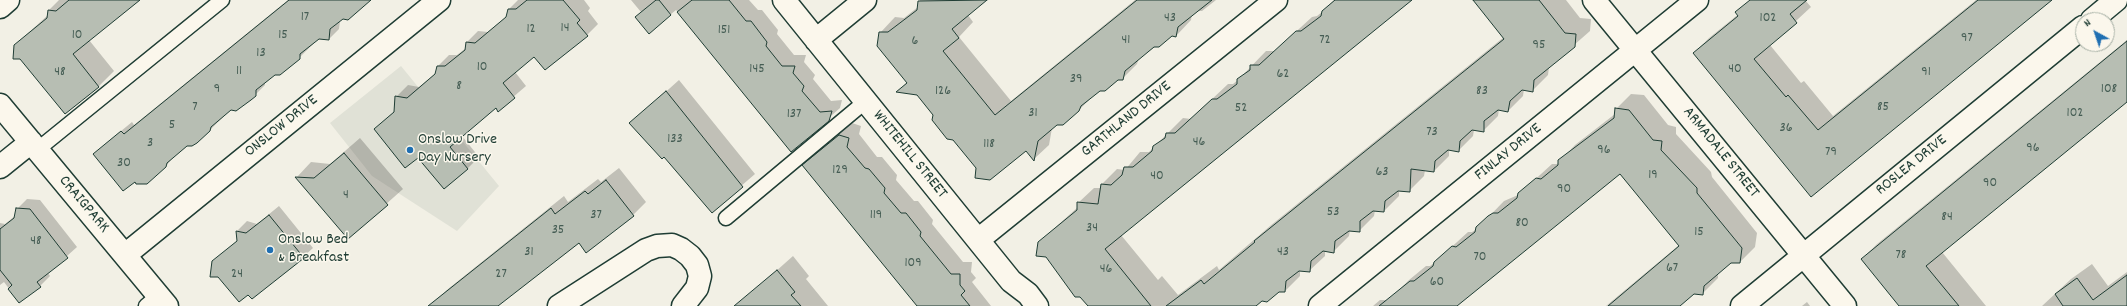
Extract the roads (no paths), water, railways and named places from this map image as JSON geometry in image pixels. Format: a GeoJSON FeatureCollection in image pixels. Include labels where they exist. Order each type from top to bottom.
{"type":"FeatureCollection","features":[{"type":"Feature","properties":{"kind":"street"},"geometry":{"type":"LineString","coordinates":[[0,7],[8,0]]}},
{"type":"Feature","properties":{"kind":"street","name":"ONSLOW DRIVE"},"geometry":{"type":"LineString","coordinates":[[125,255],[439,0]]}},
{"type":"Feature","properties":{"kind":"street","name":"WHITEHILL STREET"},"geometry":{"type":"LineString","coordinates":[[784,0],[1011,281],[1028,294],[1037,306]]}},
{"type":"Feature","properties":{"kind":"street"},"geometry":{"type":"LineString","coordinates":[[816,40],[865,0]]}},
{"type":"Feature","properties":{"kind":"street","name":"GARTHLAND DRIVE"},"geometry":{"type":"LineString","coordinates":[[978,240],[1276,0]]}},
{"type":"Feature","properties":{"kind":"street","name":"ARMADALE STREET"},"geometry":{"type":"LineString","coordinates":[[1594,0],[1845,306]]}},
{"type":"Feature","properties":{"kind":"street","name":"FINLAY DRIVE"},"geometry":{"type":"LineString","coordinates":[[1320,306],[1697,0]]}},
{"type":"Feature","properties":{"kind":"street"},"geometry":{"type":"LineString","coordinates":[[2102,12],[2116,0]]}},
{"type":"Feature","properties":{"kind":"street","name":"ROSLEA DRIVE"},"geometry":{"type":"LineString","coordinates":[[1742,306],[2075,34]]}},
{"type":"Feature","properties":{"kind":"street","name":"CRAIGPARK"},"geometry":{"type":"LineString","coordinates":[[0,104],[125,255],[157,303]]}},
{"type":"Feature","properties":{"kind":"street"},"geometry":{"type":"LineString","coordinates":[[0,167],[34,146]]}},
{"type":"Feature","properties":{"kind":"street"},"geometry":{"type":"LineString","coordinates":[[559,306],[646,250],[657,246],[672,245],[682,249],[690,256],[697,265],[700,276],[697,288],[683,306]]}},
{"type":"Feature","properties":{"kind":"lane"},"geometry":{"type":"LineString","coordinates":[[34,146],[222,0]]}},
{"type":"Feature","properties":{"kind":"lane"},"geometry":{"type":"LineString","coordinates":[[726,218],[866,101]]}},
{"type":"Feature","properties":{"kind":"place","name":"Onslow Drive Day Nursery"},"geometry":{"type":"Point","coordinates":[410,150]}},
{"type":"Feature","properties":{"kind":"place","name":"Onslow Bed & Breakfast"},"geometry":{"type":"Point","coordinates":[270,250]}}]}
